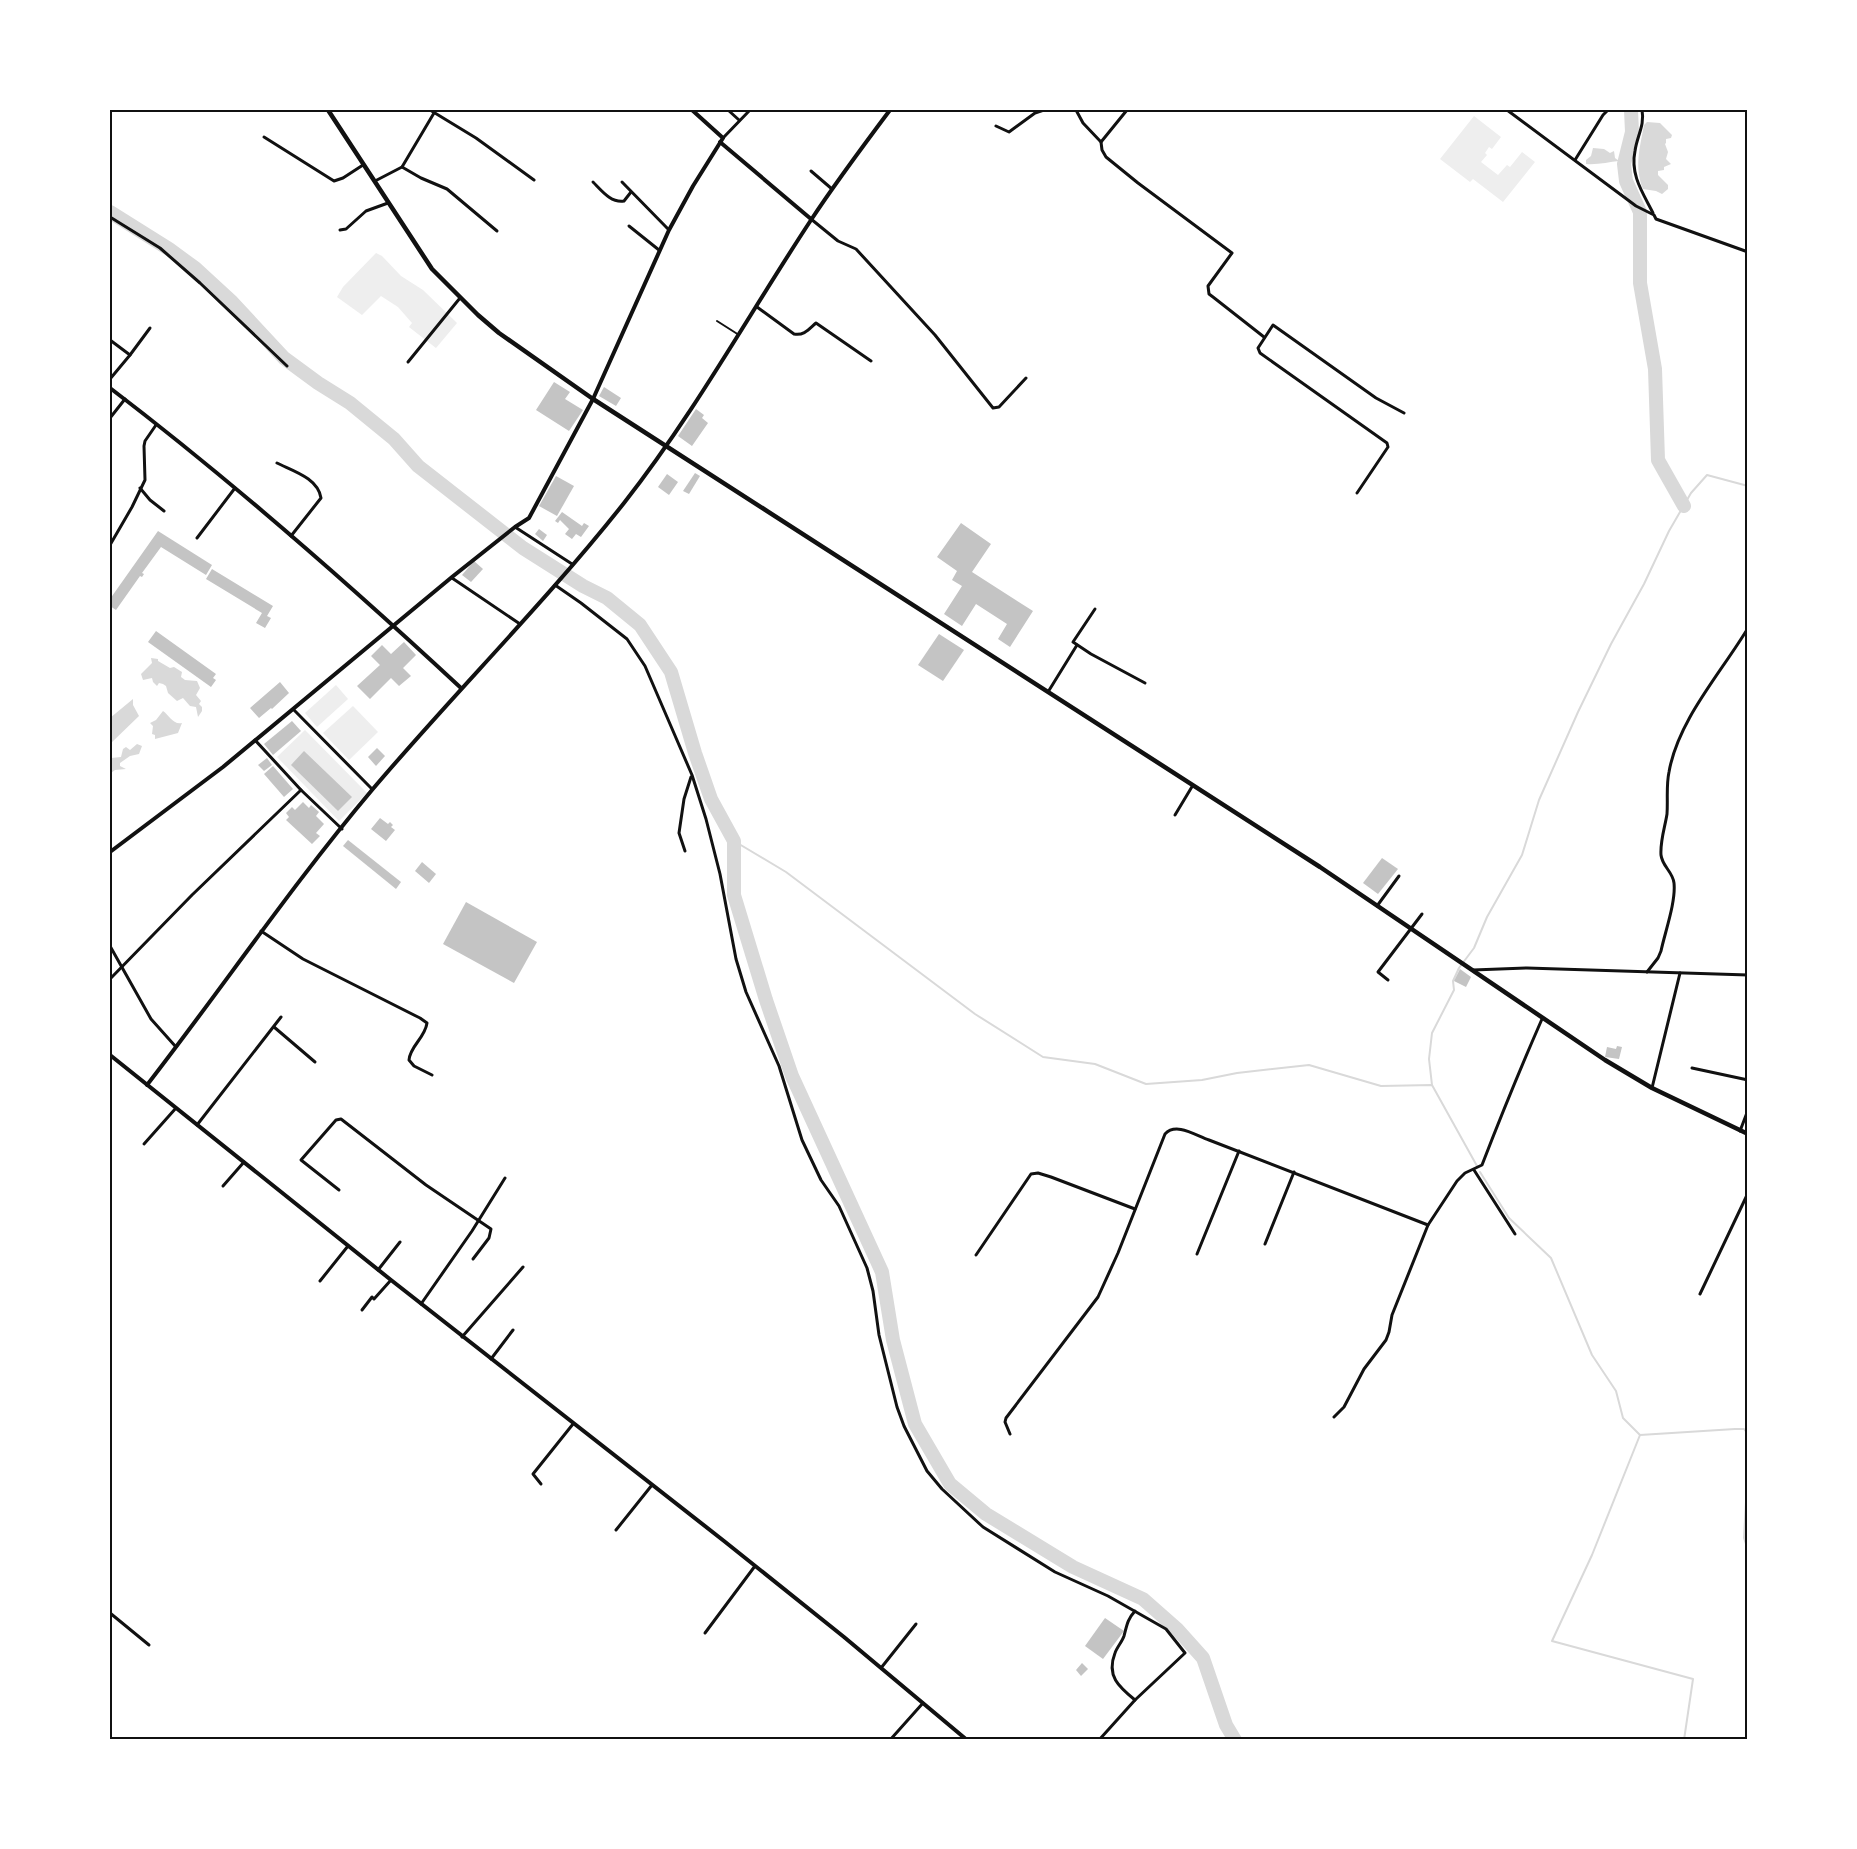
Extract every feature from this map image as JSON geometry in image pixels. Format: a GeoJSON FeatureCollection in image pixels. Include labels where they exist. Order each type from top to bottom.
{"type":"FeatureCollection","features":[{"type":"Feature","properties":{"kind":"main road"},"geometry":{"type":"LineString","coordinates":[[328,110],[432,269],[499,333],[593,399],[1320,867],[1542,1019],[1652,1088],[1748,1134]]}},
{"type":"Feature","properties":{"kind":"street"},"geometry":{"type":"LineString","coordinates":[[430,110],[476,138],[534,180]]}},
{"type":"Feature","properties":{"kind":"street"},"geometry":{"type":"LineString","coordinates":[[692,110],[722,140],[811,219],[838,241],[856,249],[935,335],[993,408],[999,407],[1026,378]]}},
{"type":"Feature","properties":{"kind":"street"},"geometry":{"type":"LineString","coordinates":[[728,110],[739,120]]}},
{"type":"Feature","properties":{"kind":"street"},"geometry":{"type":"LineString","coordinates":[[110,852],[294,710],[393,625],[514,527],[529,518],[593,399],[659,250],[693,186],[722,140],[750,110]]}},
{"type":"Feature","properties":{"kind":"street"},"geometry":{"type":"LineString","coordinates":[[147,1085],[261,931],[372,789],[520,624],[624,503],[666,446],[757,307],[811,219],[890,110]]}},
{"type":"Feature","properties":{"kind":"street"},"geometry":{"type":"LineString","coordinates":[[996,126],[1009,132],[1035,113],[1044,110]]}},
{"type":"Feature","properties":{"kind":"street"},"geometry":{"type":"LineString","coordinates":[[1076,110],[1083,123],[1101,142],[1102,150],[1114,163],[1137,183],[1232,253],[1208,286],[1208,290],[1213,297],[1264,337]]}},
{"type":"Feature","properties":{"kind":"street"},"geometry":{"type":"LineString","coordinates":[[1101,142],[1127,110]]}},
{"type":"Feature","properties":{"kind":"street"},"geometry":{"type":"LineString","coordinates":[[1507,110],[1636,206],[1654,214]]}},
{"type":"Feature","properties":{"kind":"street"},"geometry":{"type":"LineString","coordinates":[[1574,161],[1608,110]]}},
{"type":"Feature","properties":{"kind":"street"},"geometry":{"type":"LineString","coordinates":[[1642,110],[1644,117],[1635,150],[1634,170],[1636,180],[1656,219],[1748,252]]}},
{"type":"Feature","properties":{"kind":"street"},"geometry":{"type":"LineString","coordinates":[[375,181],[402,167],[434,113]]}},
{"type":"Feature","properties":{"kind":"street"},"geometry":{"type":"LineString","coordinates":[[264,136],[334,181],[363,165]]}},
{"type":"Feature","properties":{"kind":"street"},"geometry":{"type":"LineString","coordinates":[[402,167],[447,189],[497,231]]}},
{"type":"Feature","properties":{"kind":"street"},"geometry":{"type":"LineString","coordinates":[[811,171],[832,189]]}},
{"type":"Feature","properties":{"kind":"street"},"geometry":{"type":"LineString","coordinates":[[593,182],[611,199],[618,202],[624,201],[631,192]]}},
{"type":"Feature","properties":{"kind":"street"},"geometry":{"type":"LineString","coordinates":[[622,182],[669,231]]}},
{"type":"Feature","properties":{"kind":"street"},"geometry":{"type":"LineString","coordinates":[[340,230],[346,230],[366,211],[388,203]]}},
{"type":"Feature","properties":{"kind":"street"},"geometry":{"type":"LineString","coordinates":[[110,217],[160,248],[287,366]]}},
{"type":"Feature","properties":{"kind":"street"},"geometry":{"type":"LineString","coordinates":[[629,226],[659,250]]}},
{"type":"Feature","properties":{"kind":"street"},"geometry":{"type":"LineString","coordinates":[[408,362],[460,298]]}},
{"type":"Feature","properties":{"kind":"street"},"geometry":{"type":"LineString","coordinates":[[757,307],[794,334],[805,333],[816,323],[871,361]]}},
{"type":"Feature","properties":{"kind":"street"},"geometry":{"type":"LineString","coordinates":[[717,321],[739,335]]}},
{"type":"Feature","properties":{"kind":"street"},"geometry":{"type":"LineString","coordinates":[[1357,493],[1388,447],[1387,443],[1260,353],[1258,348],[1264,337],[1273,325],[1376,398],[1404,413]]}},
{"type":"Feature","properties":{"kind":"street"},"geometry":{"type":"LineString","coordinates":[[110,379],[150,328]]}},
{"type":"Feature","properties":{"kind":"street"},"geometry":{"type":"LineString","coordinates":[[110,340],[130,355]]}},
{"type":"Feature","properties":{"kind":"street"},"geometry":{"type":"LineString","coordinates":[[110,388],[236,488],[393,625],[461,688]]}},
{"type":"Feature","properties":{"kind":"street"},"geometry":{"type":"LineString","coordinates":[[110,418],[125,399]]}},
{"type":"Feature","properties":{"kind":"street"},"geometry":{"type":"LineString","coordinates":[[110,545],[132,507],[146,474],[145,441],[156,425]]}},
{"type":"Feature","properties":{"kind":"street"},"geometry":{"type":"LineString","coordinates":[[277,462],[314,482],[320,491],[321,498],[291,536]]}},
{"type":"Feature","properties":{"kind":"street"},"geometry":{"type":"LineString","coordinates":[[140,488],[164,511]]}},
{"type":"Feature","properties":{"kind":"street"},"geometry":{"type":"LineString","coordinates":[[197,538],[236,488]]}},
{"type":"Feature","properties":{"kind":"street"},"geometry":{"type":"LineString","coordinates":[[514,527],[571,565]]}},
{"type":"Feature","properties":{"kind":"street"},"geometry":{"type":"LineString","coordinates":[[452,577],[520,624]]}},
{"type":"Feature","properties":{"kind":"street"},"geometry":{"type":"LineString","coordinates":[[556,583],[627,639],[645,666],[692,775],[720,874],[736,959],[746,992],[779,1066],[802,1140],[821,1180],[839,1206],[867,1268],[873,1291],[879,1335],[897,1407],[927,1471],[942,1489],[983,1527],[1055,1572],[1135,1611],[1166,1629],[1185,1653],[1136,1700],[1099,1740]]}},
{"type":"Feature","properties":{"kind":"street"},"geometry":{"type":"LineString","coordinates":[[1095,609],[1073,642],[1145,683]]}},
{"type":"Feature","properties":{"kind":"street"},"geometry":{"type":"LineString","coordinates":[[1647,972],[1661,951],[1674,893],[1674,882],[1661,856],[1670,765],[1686,726],[1711,683],[1748,628]]}},
{"type":"Feature","properties":{"kind":"street"},"geometry":{"type":"LineString","coordinates":[[1048,692],[1077,645]]}},
{"type":"Feature","properties":{"kind":"street"},"geometry":{"type":"LineString","coordinates":[[294,710],[372,789]]}},
{"type":"Feature","properties":{"kind":"street"},"geometry":{"type":"LineString","coordinates":[[255,740],[301,790],[342,829]]}},
{"type":"Feature","properties":{"kind":"street"},"geometry":{"type":"LineString","coordinates":[[685,851],[679,833],[684,799],[692,775]]}},
{"type":"Feature","properties":{"kind":"street"},"geometry":{"type":"LineString","coordinates":[[1175,815],[1193,785]]}},
{"type":"Feature","properties":{"kind":"street"},"geometry":{"type":"LineString","coordinates":[[110,980],[301,790]]}},
{"type":"Feature","properties":{"kind":"street"},"geometry":{"type":"LineString","coordinates":[[1377,907],[1399,876]]}},
{"type":"Feature","properties":{"kind":"street"},"geometry":{"type":"LineString","coordinates":[[1388,980],[1378,972],[1422,914]]}},
{"type":"Feature","properties":{"kind":"street"},"geometry":{"type":"LineString","coordinates":[[261,931],[303,960],[427,1023],[426,1030],[410,1054],[409,1060],[414,1066],[432,1075]]}},
{"type":"Feature","properties":{"kind":"street"},"geometry":{"type":"LineString","coordinates":[[110,946],[151,1019],[176,1047]]}},
{"type":"Feature","properties":{"kind":"street"},"geometry":{"type":"LineString","coordinates":[[1469,969],[1527,968],[1748,975]]}},
{"type":"Feature","properties":{"kind":"street"},"geometry":{"type":"LineString","coordinates":[[1652,1088],[1680,974]]}},
{"type":"Feature","properties":{"kind":"street"},"geometry":{"type":"LineString","coordinates":[[197,1125],[281,1017]]}},
{"type":"Feature","properties":{"kind":"street"},"geometry":{"type":"LineString","coordinates":[[1334,1418],[1344,1407],[1364,1369],[1386,1340],[1392,1315],[1428,1225],[1457,1181],[1465,1173],[1482,1165],[1542,1019]]}},
{"type":"Feature","properties":{"kind":"street"},"geometry":{"type":"LineString","coordinates":[[274,1027],[315,1062]]}},
{"type":"Feature","properties":{"kind":"street"},"geometry":{"type":"LineString","coordinates":[[110,1055],[378,1270],[755,1566],[923,1703],[961,1738],[967,1740]]}},
{"type":"Feature","properties":{"kind":"street"},"geometry":{"type":"LineString","coordinates":[[1692,1068],[1748,1080]]}},
{"type":"Feature","properties":{"kind":"street"},"geometry":{"type":"LineString","coordinates":[[144,1144],[176,1108]]}},
{"type":"Feature","properties":{"kind":"street"},"geometry":{"type":"LineString","coordinates":[[1740,1131],[1748,1110]]}},
{"type":"Feature","properties":{"kind":"street"},"geometry":{"type":"LineString","coordinates":[[339,1190],[301,1160],[336,1120],[341,1119],[426,1185],[491,1229],[491,1233],[473,1259]]}},
{"type":"Feature","properties":{"kind":"street"},"geometry":{"type":"LineString","coordinates":[[1010,1434],[1005,1422],[1006,1418],[1098,1297],[1118,1254],[1165,1134],[1169,1130],[1176,1128],[1239,1151],[1428,1225]]}},
{"type":"Feature","properties":{"kind":"street"},"geometry":{"type":"LineString","coordinates":[[1197,1254],[1239,1151]]}},
{"type":"Feature","properties":{"kind":"street"},"geometry":{"type":"LineString","coordinates":[[223,1186],[244,1162]]}},
{"type":"Feature","properties":{"kind":"street"},"geometry":{"type":"LineString","coordinates":[[1474,1170],[1515,1234]]}},
{"type":"Feature","properties":{"kind":"street"},"geometry":{"type":"LineString","coordinates":[[1265,1244],[1294,1172]]}},
{"type":"Feature","properties":{"kind":"street"},"geometry":{"type":"LineString","coordinates":[[976,1255],[1031,1174],[1038,1173],[1050,1177],[1135,1209]]}},
{"type":"Feature","properties":{"kind":"street"},"geometry":{"type":"LineString","coordinates":[[421,1304],[505,1178]]}},
{"type":"Feature","properties":{"kind":"street"},"geometry":{"type":"LineString","coordinates":[[1700,1294],[1748,1193]]}},
{"type":"Feature","properties":{"kind":"street"},"geometry":{"type":"LineString","coordinates":[[378,1270],[400,1242]]}},
{"type":"Feature","properties":{"kind":"street"},"geometry":{"type":"LineString","coordinates":[[320,1281],[348,1246]]}},
{"type":"Feature","properties":{"kind":"street"},"geometry":{"type":"LineString","coordinates":[[462,1336],[523,1267]]}},
{"type":"Feature","properties":{"kind":"street"},"geometry":{"type":"LineString","coordinates":[[362,1310],[372,1297],[374,1299],[391,1280]]}},
{"type":"Feature","properties":{"kind":"street"},"geometry":{"type":"LineString","coordinates":[[491,1359],[513,1330]]}},
{"type":"Feature","properties":{"kind":"street"},"geometry":{"type":"LineString","coordinates":[[541,1484],[533,1474],[573,1424]]}},
{"type":"Feature","properties":{"kind":"street"},"geometry":{"type":"LineString","coordinates":[[616,1530],[652,1485]]}},
{"type":"Feature","properties":{"kind":"street"},"geometry":{"type":"LineString","coordinates":[[705,1633],[755,1566]]}},
{"type":"Feature","properties":{"kind":"street"},"geometry":{"type":"LineString","coordinates":[[1135,1611],[1125,1623],[1124,1637],[1114,1654],[1113,1670],[1118,1686],[1136,1700]]}},
{"type":"Feature","properties":{"kind":"street"},"geometry":{"type":"LineString","coordinates":[[110,1613],[150,1645]]}},
{"type":"Feature","properties":{"kind":"street"},"geometry":{"type":"LineString","coordinates":[[881,1668],[916,1624]]}},
{"type":"Feature","properties":{"kind":"street"},"geometry":{"type":"LineString","coordinates":[[890,1740],[923,1703]]}},
{"type":"Feature","properties":{"kind":"shaded area"},"geometry":{"type":"Polygon","coordinates":[[[1474,116],[1501,137],[1492,149],[1489,147],[1485,153],[1487,155],[1481,162],[1498,175],[1507,165],[1510,167],[1522,152],[1535,162],[1503,202],[1473,179],[1470,182],[1440,159],[1474,116]]]}},
{"type":"Feature","properties":{"kind":"shaded area"},"geometry":{"type":"Polygon","coordinates":[[[1647,122],[1660,123],[1672,135],[1671,138],[1666,139],[1665,144],[1668,152],[1666,159],[1671,164],[1664,167],[1664,170],[1658,171],[1658,175],[1668,185],[1668,189],[1662,194],[1643,189],[1640,181],[1639,157],[1644,125],[1647,122]]]}},
{"type":"Feature","properties":{"kind":"shaded area"},"geometry":{"type":"Polygon","coordinates":[[[1593,148],[1604,149],[1610,153],[1614,151],[1615,158],[1619,161],[1586,164],[1593,148]]]}},
{"type":"Feature","properties":{"kind":"shaded area"},"geometry":{"type":"Polygon","coordinates":[[[376,253],[382,256],[401,276],[423,290],[457,323],[436,348],[409,327],[412,323],[398,307],[381,296],[362,315],[337,297],[343,287],[376,253]]]}},
{"type":"Feature","properties":{"kind":"shaded area"},"geometry":{"type":"Polygon","coordinates":[[[151,658],[158,659],[170,668],[174,667],[182,672],[181,677],[185,680],[197,681],[200,688],[196,695],[202,707],[198,717],[196,707],[190,706],[183,698],[177,701],[168,693],[166,686],[159,683],[157,686],[152,678],[143,680],[141,674],[152,663],[151,658]]]}},
{"type":"Feature","properties":{"kind":"shaded area"},"geometry":{"type":"Polygon","coordinates":[[[336,685],[348,699],[317,727],[305,713],[336,685]]]}},
{"type":"Feature","properties":{"kind":"shaded area"},"geometry":{"type":"Polygon","coordinates":[[[133,699],[133,705],[139,716],[110,744],[110,718],[133,699]]]}},
{"type":"Feature","properties":{"kind":"shaded area"},"geometry":{"type":"Polygon","coordinates":[[[353,706],[378,732],[349,760],[323,733],[353,706]]]}},
{"type":"Feature","properties":{"kind":"shaded area"},"geometry":{"type":"Polygon","coordinates":[[[163,711],[174,721],[182,723],[178,733],[155,739],[155,735],[152,734],[153,726],[150,723],[156,720],[163,711]]]}},
{"type":"Feature","properties":{"kind":"shaded area"},"geometry":{"type":"Polygon","coordinates":[[[305,730],[367,793],[339,821],[277,757],[305,730]]]}},
{"type":"Feature","properties":{"kind":"shaded area"},"geometry":{"type":"Polygon","coordinates":[[[137,744],[142,746],[139,754],[130,756],[120,763],[120,766],[126,769],[115,770],[111,773],[111,758],[121,757],[123,749],[126,747],[130,750],[137,744]]]}},
{"type":"Feature","properties":{"kind":"building"},"geometry":{"type":"Polygon","coordinates":[[[554,382],[570,392],[565,399],[583,410],[569,431],[536,410],[554,382]]]}},
{"type":"Feature","properties":{"kind":"building"},"geometry":{"type":"Polygon","coordinates":[[[604,387],[621,398],[616,406],[599,396],[604,387]]]}},
{"type":"Feature","properties":{"kind":"building"},"geometry":{"type":"Polygon","coordinates":[[[696,409],[704,415],[702,418],[708,423],[692,446],[678,436],[696,409]]]}},
{"type":"Feature","properties":{"kind":"building"},"geometry":{"type":"Polygon","coordinates":[[[695,473],[700,476],[689,494],[683,491],[695,473]]]}},
{"type":"Feature","properties":{"kind":"building"},"geometry":{"type":"Polygon","coordinates":[[[667,474],[678,482],[669,495],[658,487],[667,474]]]}},
{"type":"Feature","properties":{"kind":"building"},"geometry":{"type":"Polygon","coordinates":[[[556,476],[574,486],[557,516],[539,506],[556,476]]]}},
{"type":"Feature","properties":{"kind":"building"},"geometry":{"type":"Polygon","coordinates":[[[562,512],[582,526],[584,523],[589,526],[581,537],[576,534],[572,539],[565,534],[569,529],[560,520],[558,523],[555,521],[562,512]]]}},
{"type":"Feature","properties":{"kind":"building"},"geometry":{"type":"Polygon","coordinates":[[[961,523],[991,544],[972,572],[1033,611],[1010,647],[998,639],[1007,624],[976,604],[962,626],[944,614],[962,586],[952,580],[957,571],[937,557],[961,523]]]}},
{"type":"Feature","properties":{"kind":"building"},"geometry":{"type":"Polygon","coordinates":[[[539,529],[547,535],[543,541],[535,534],[539,529]]]}},
{"type":"Feature","properties":{"kind":"building"},"geometry":{"type":"Polygon","coordinates":[[[158,531],[212,565],[206,575],[161,547],[142,573],[144,574],[142,577],[140,576],[116,610],[110,606],[110,599],[158,531]]]}},
{"type":"Feature","properties":{"kind":"building"},"geometry":{"type":"Polygon","coordinates":[[[474,561],[483,569],[471,582],[462,575],[474,561]]]}},
{"type":"Feature","properties":{"kind":"building"},"geometry":{"type":"Polygon","coordinates":[[[212,569],[273,606],[267,616],[271,618],[265,628],[256,623],[262,613],[206,579],[212,569]]]}},
{"type":"Feature","properties":{"kind":"building"},"geometry":{"type":"Polygon","coordinates":[[[156,631],[216,674],[213,678],[216,680],[211,687],[148,642],[156,631]]]}},
{"type":"Feature","properties":{"kind":"building"},"geometry":{"type":"Polygon","coordinates":[[[939,634],[964,650],[943,681],[918,665],[939,634]]]}},
{"type":"Feature","properties":{"kind":"building"},"geometry":{"type":"Polygon","coordinates":[[[404,642],[416,655],[403,668],[411,676],[399,686],[391,678],[370,699],[357,686],[380,665],[371,656],[382,645],[391,654],[404,642]]]}},
{"type":"Feature","properties":{"kind":"building"},"geometry":{"type":"Polygon","coordinates":[[[280,682],[289,693],[259,718],[250,708],[280,682]]]}},
{"type":"Feature","properties":{"kind":"building"},"geometry":{"type":"Polygon","coordinates":[[[292,721],[301,731],[273,755],[264,744],[292,721]]]}},
{"type":"Feature","properties":{"kind":"building"},"geometry":{"type":"Polygon","coordinates":[[[377,748],[385,756],[376,766],[368,757],[377,748]]]}},
{"type":"Feature","properties":{"kind":"building"},"geometry":{"type":"Polygon","coordinates":[[[304,751],[352,797],[338,811],[291,765],[304,751]]]}},
{"type":"Feature","properties":{"kind":"building"},"geometry":{"type":"Polygon","coordinates":[[[267,758],[272,765],[264,771],[258,765],[267,758]]]}},
{"type":"Feature","properties":{"kind":"building"},"geometry":{"type":"Polygon","coordinates":[[[273,766],[293,789],[284,797],[264,774],[273,766]]]}},
{"type":"Feature","properties":{"kind":"building"},"geometry":{"type":"Polygon","coordinates":[[[303,802],[309,808],[311,805],[319,812],[316,816],[324,824],[316,833],[320,836],[312,844],[286,820],[289,817],[286,813],[292,807],[295,810],[303,802]]]}},
{"type":"Feature","properties":{"kind":"building"},"geometry":{"type":"Polygon","coordinates":[[[380,818],[388,824],[390,822],[393,825],[391,827],[395,830],[386,841],[371,829],[380,818]]]}},
{"type":"Feature","properties":{"kind":"building"},"geometry":{"type":"Polygon","coordinates":[[[348,840],[401,882],[396,889],[343,846],[348,840]]]}},
{"type":"Feature","properties":{"kind":"building"},"geometry":{"type":"Polygon","coordinates":[[[1382,858],[1398,869],[1378,894],[1363,883],[1382,858]]]}},
{"type":"Feature","properties":{"kind":"building"},"geometry":{"type":"Polygon","coordinates":[[[422,862],[436,874],[429,883],[415,871],[422,862]]]}},
{"type":"Feature","properties":{"kind":"building"},"geometry":{"type":"Polygon","coordinates":[[[466,902],[537,942],[514,983],[443,944],[466,902]]]}},
{"type":"Feature","properties":{"kind":"building"},"geometry":{"type":"Polygon","coordinates":[[[1460,969],[1471,977],[1466,987],[1454,981],[1460,969]]]}},
{"type":"Feature","properties":{"kind":"building"},"geometry":{"type":"Polygon","coordinates":[[[1617,1046],[1622,1047],[1619,1059],[1605,1057],[1607,1047],[1616,1049],[1617,1046]]]}},
{"type":"Feature","properties":{"kind":"building"},"geometry":{"type":"Polygon","coordinates":[[[1105,1618],[1124,1631],[1103,1659],[1085,1646],[1105,1618]]]}},
{"type":"Feature","properties":{"kind":"building"},"geometry":{"type":"Polygon","coordinates":[[[1082,1663],[1088,1669],[1081,1676],[1076,1670],[1082,1663]]]}},
{"type":"Feature","properties":{"kind":"waterway"},"geometry":{"type":"LineString","coordinates":[[1631,110],[1632,132],[1624,164],[1626,181],[1640,212],[1640,283],[1655,369],[1658,460],[1684,506]]}},
{"type":"Feature","properties":{"kind":"waterway"},"geometry":{"type":"LineString","coordinates":[[110,212],[195,268],[232,302],[284,358],[350,403],[394,439],[418,466],[523,548],[583,586],[607,598],[640,625],[671,672],[711,799],[734,841],[734,895],[766,1000],[792,1076],[882,1272],[893,1340],[915,1424],[950,1484],[986,1514],[1073,1567],[1143,1599],[1177,1629],[1203,1658],[1226,1725],[1235,1740]]}},
{"type":"Feature","properties":{"kind":"waterway"},"geometry":{"type":"LineString","coordinates":[[1432,1085],[1429,1059],[1432,1033],[1454,990],[1453,981],[1459,968],[1474,948],[1487,917],[1522,855],[1539,800],[1578,712],[1669,531],[1691,493],[1707,475],[1748,486]]}},
{"type":"Feature","properties":{"kind":"waterway"},"geometry":{"type":"LineString","coordinates":[[734,841],[786,872],[975,1014],[1043,1057],[1095,1064],[1146,1084],[1202,1080],[1237,1073],[1309,1065],[1381,1086],[1432,1085],[1477,1166]]}},
{"type":"Feature","properties":{"kind":"waterway"},"geometry":{"type":"LineString","coordinates":[[1480,1172],[1509,1218],[1551,1258],[1592,1355],[1616,1391],[1623,1418],[1640,1435],[1735,1429],[1744,1429],[1748,1434]]}},
{"type":"Feature","properties":{"kind":"waterway"},"geometry":{"type":"LineString","coordinates":[[1640,1435],[1592,1555],[1552,1641],[1693,1679],[1684,1740]]}},
{"type":"Feature","properties":{"kind":"waterway"},"geometry":{"type":"LineString","coordinates":[[1748,1466],[1744,1538],[1748,1550]]}}]}
